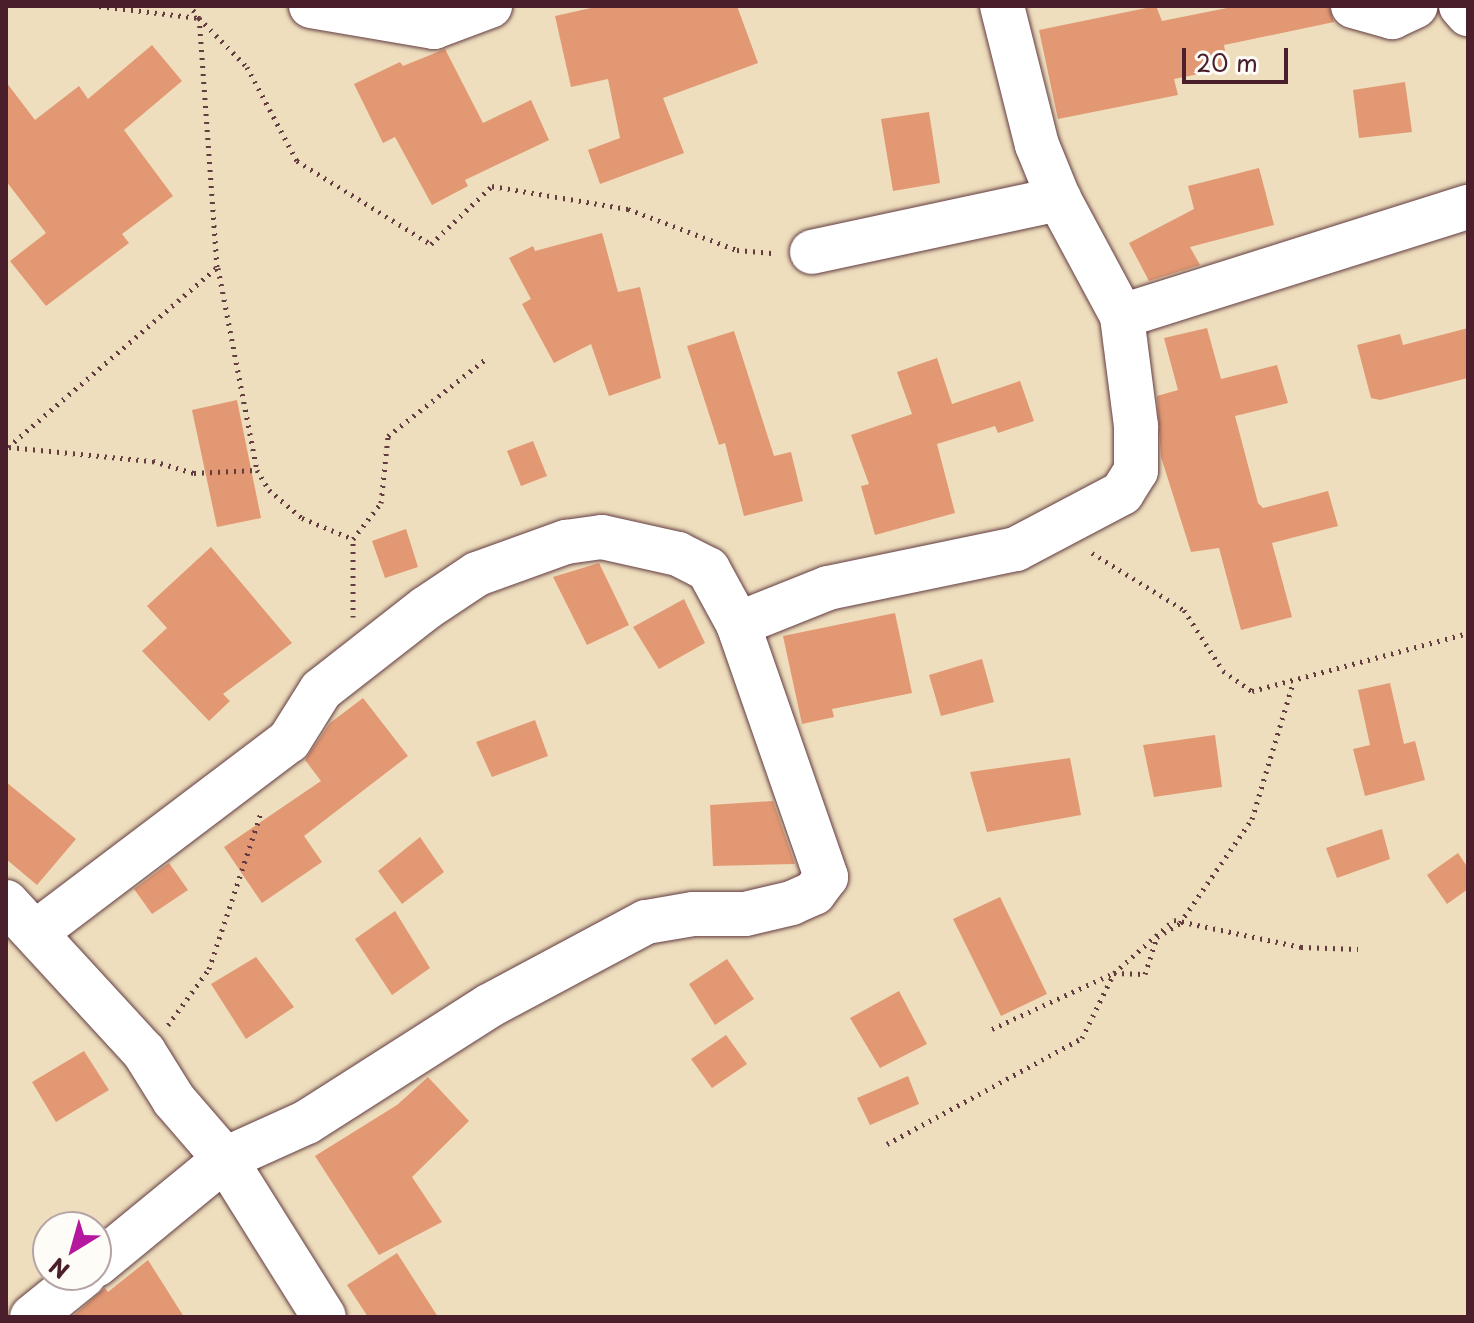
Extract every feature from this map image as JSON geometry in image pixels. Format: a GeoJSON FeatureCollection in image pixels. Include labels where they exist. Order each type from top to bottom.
{"type":"FeatureCollection","features":[{"type":"Feature","properties":{"kind":"street"},"geometry":{"type":"LineString","coordinates":[[311,6],[434,27],[490,6]]}},
{"type":"Feature","properties":{"kind":"street"},"geometry":{"type":"LineString","coordinates":[[738,624],[828,588],[1016,549],[1057,532],[1122,493],[1136,471],[1136,426],[1122,316],[1059,199],[1037,145],[1002,6]]}},
{"type":"Feature","properties":{"kind":"street"},"geometry":{"type":"LineString","coordinates":[[1353,6],[1392,17],[1416,6]]}},
{"type":"Feature","properties":{"kind":"street"},"geometry":{"type":"LineString","coordinates":[[1461,6],[1468,14]]}},
{"type":"Feature","properties":{"kind":"street"},"geometry":{"type":"LineString","coordinates":[[812,252],[1059,199]]}},
{"type":"Feature","properties":{"kind":"street"},"geometry":{"type":"LineString","coordinates":[[1122,316],[1468,207]]}},
{"type":"Feature","properties":{"kind":"street"},"geometry":{"type":"LineString","coordinates":[[112,1252],[225,1159],[307,1122],[489,1006],[646,922],[693,914],[745,914],[792,903],[824,885],[826,877],[738,624],[708,569],[641,544],[602,537],[566,542],[477,574],[321,690],[289,741],[21,917],[144,1052],[174,1100],[225,1159],[324,1317]]}},
{"type":"Feature","properties":{"kind":"street"},"geometry":{"type":"LineString","coordinates":[[32,1317],[64,1291]]}},
{"type":"Feature","properties":{"kind":"path"},"geometry":{"type":"LineString","coordinates":[[99,6],[199,18]]}},
{"type":"Feature","properties":{"kind":"path"},"geometry":{"type":"LineString","coordinates":[[190,6],[247,67],[297,161],[431,244],[492,186],[628,209],[737,250],[812,252]]}},
{"type":"Feature","properties":{"kind":"path"},"geometry":{"type":"LineString","coordinates":[[199,18],[217,267],[257,470],[269,490],[302,518],[353,539]]}},
{"type":"Feature","properties":{"kind":"path"},"geometry":{"type":"LineString","coordinates":[[7,447],[217,267]]}},
{"type":"Feature","properties":{"kind":"path"},"geometry":{"type":"LineString","coordinates":[[353,627],[353,539],[381,503],[388,436],[487,358]]}},
{"type":"Feature","properties":{"kind":"path"},"geometry":{"type":"LineString","coordinates":[[7,447],[153,461],[194,473],[257,470]]}},
{"type":"Feature","properties":{"kind":"path"},"geometry":{"type":"LineString","coordinates":[[1057,532],[1184,610],[1223,671],[1252,691],[1293,683],[1468,633]]}},
{"type":"Feature","properties":{"kind":"path"},"geometry":{"type":"LineString","coordinates":[[1114,973],[1145,974],[1157,937],[1180,923],[1252,819],[1293,683]]}},
{"type":"Feature","properties":{"kind":"path"},"geometry":{"type":"LineString","coordinates":[[144,1052],[187,1004],[209,969],[267,799]]}},
{"type":"Feature","properties":{"kind":"path"},"geometry":{"type":"LineString","coordinates":[[992,1029],[1114,973],[1174,920],[1301,947],[1358,949]]}},
{"type":"Feature","properties":{"kind":"path"},"geometry":{"type":"LineString","coordinates":[[887,1144],[1082,1038],[1114,973]]}},
{"type":"Feature","properties":{"kind":"building"},"geometry":{"type":"Polygon","coordinates":[[[600,6],[737,6],[758,63],[663,98],[684,153],[600,184],[588,150],[620,138],[608,79],[571,87],[555,16],[600,6]]]}},
{"type":"Feature","properties":{"kind":"building"},"geometry":{"type":"Polygon","coordinates":[[[1156,6],[1162,21],[1237,6],[1329,6],[1334,22],[1224,45],[1228,68],[1174,79],[1178,95],[1058,119],[1039,30],[1156,6]]]}},
{"type":"Feature","properties":{"kind":"building"},"geometry":{"type":"Polygon","coordinates":[[[152,45],[182,81],[124,130],[173,196],[122,234],[129,243],[46,306],[10,261],[46,233],[6,181],[6,82],[35,120],[79,86],[88,99],[152,45]]]}},
{"type":"Feature","properties":{"kind":"building"},"geometry":{"type":"Polygon","coordinates":[[[445,49],[483,123],[531,100],[549,140],[465,180],[468,186],[432,205],[395,137],[383,143],[354,84],[400,62],[403,66],[445,49]]]}},
{"type":"Feature","properties":{"kind":"building"},"geometry":{"type":"Polygon","coordinates":[[[1405,82],[1412,132],[1359,138],[1353,90],[1405,82]]]}},
{"type":"Feature","properties":{"kind":"building"},"geometry":{"type":"Polygon","coordinates":[[[929,112],[940,183],[893,191],[881,119],[929,112]]]}},
{"type":"Feature","properties":{"kind":"building"},"geometry":{"type":"Polygon","coordinates":[[[1259,168],[1274,225],[1190,247],[1200,265],[1149,281],[1129,243],[1194,209],[1188,186],[1259,168]]]}},
{"type":"Feature","properties":{"kind":"building"},"geometry":{"type":"Polygon","coordinates":[[[602,233],[618,292],[640,287],[661,378],[609,396],[591,344],[554,363],[522,304],[531,299],[509,258],[533,246],[535,251],[602,233]]]}},
{"type":"Feature","properties":{"kind":"building"},"geometry":{"type":"Polygon","coordinates":[[[1207,328],[1221,379],[1277,365],[1288,403],[1235,416],[1258,503],[1263,508],[1328,491],[1338,526],[1272,543],[1292,617],[1241,630],[1219,548],[1191,552],[1161,457],[1157,396],[1178,390],[1164,338],[1207,328]]]}},
{"type":"Feature","properties":{"kind":"building"},"geometry":{"type":"Polygon","coordinates":[[[1468,328],[1468,378],[1380,400],[1371,398],[1357,345],[1400,334],[1403,345],[1468,328]]]}},
{"type":"Feature","properties":{"kind":"building"},"geometry":{"type":"Polygon","coordinates":[[[734,331],[774,456],[791,452],[803,501],[744,516],[725,443],[719,445],[687,346],[734,331]]]}},
{"type":"Feature","properties":{"kind":"building"},"geometry":{"type":"Polygon","coordinates":[[[937,358],[952,404],[1020,381],[1034,421],[998,433],[995,426],[937,444],[955,513],[875,535],[861,486],[869,484],[851,435],[912,414],[897,372],[937,358]]]}},
{"type":"Feature","properties":{"kind":"building"},"geometry":{"type":"Polygon","coordinates":[[[237,400],[261,518],[217,527],[192,410],[237,400]]]}},
{"type":"Feature","properties":{"kind":"building"},"geometry":{"type":"Polygon","coordinates":[[[533,441],[547,476],[521,486],[507,451],[533,441]]]}},
{"type":"Feature","properties":{"kind":"building"},"geometry":{"type":"Polygon","coordinates":[[[406,529],[418,567],[385,578],[372,541],[406,529]]]}},
{"type":"Feature","properties":{"kind":"building"},"geometry":{"type":"Polygon","coordinates":[[[211,547],[292,643],[223,694],[230,701],[209,721],[142,651],[167,628],[147,606],[211,547]]]}},
{"type":"Feature","properties":{"kind":"building"},"geometry":{"type":"Polygon","coordinates":[[[599,563],[629,625],[587,645],[553,577],[599,563]]]}},
{"type":"Feature","properties":{"kind":"building"},"geometry":{"type":"Polygon","coordinates":[[[684,599],[705,643],[659,669],[633,627],[684,599]]]}},
{"type":"Feature","properties":{"kind":"building"},"geometry":{"type":"Polygon","coordinates":[[[895,613],[912,693],[832,709],[834,717],[802,724],[783,636],[895,613]]]}},
{"type":"Feature","properties":{"kind":"building"},"geometry":{"type":"Polygon","coordinates":[[[982,659],[994,702],[941,716],[929,675],[982,659]]]}},
{"type":"Feature","properties":{"kind":"building"},"geometry":{"type":"Polygon","coordinates":[[[1390,683],[1404,744],[1415,741],[1425,780],[1365,796],[1353,749],[1370,745],[1358,690],[1390,683]]]}},
{"type":"Feature","properties":{"kind":"building"},"geometry":{"type":"Polygon","coordinates":[[[363,698],[408,756],[304,836],[322,862],[262,903],[224,847],[321,781],[305,760],[330,723],[363,698]]]}},
{"type":"Feature","properties":{"kind":"building"},"geometry":{"type":"Polygon","coordinates":[[[535,720],[548,756],[492,777],[476,742],[535,720]]]}},
{"type":"Feature","properties":{"kind":"building"},"geometry":{"type":"Polygon","coordinates":[[[1215,735],[1222,787],[1154,797],[1143,745],[1215,735]]]}},
{"type":"Feature","properties":{"kind":"building"},"geometry":{"type":"Polygon","coordinates":[[[1070,758],[1081,815],[987,832],[970,772],[1070,758]]]}},
{"type":"Feature","properties":{"kind":"building"},"geometry":{"type":"Polygon","coordinates":[[[6,782],[76,839],[37,885],[6,859],[6,782]]]}},
{"type":"Feature","properties":{"kind":"building"},"geometry":{"type":"Polygon","coordinates":[[[773,801],[795,864],[713,866],[710,805],[773,801]]]}},
{"type":"Feature","properties":{"kind":"building"},"geometry":{"type":"Polygon","coordinates":[[[1382,829],[1390,859],[1337,878],[1326,848],[1382,829]]]}},
{"type":"Feature","properties":{"kind":"building"},"geometry":{"type":"Polygon","coordinates":[[[420,837],[444,872],[402,904],[378,871],[420,837]]]}},
{"type":"Feature","properties":{"kind":"building"},"geometry":{"type":"Polygon","coordinates":[[[1458,853],[1468,868],[1468,889],[1447,904],[1427,875],[1458,853]]]}},
{"type":"Feature","properties":{"kind":"building"},"geometry":{"type":"Polygon","coordinates":[[[169,863],[188,890],[152,914],[134,889],[169,863]]]}},
{"type":"Feature","properties":{"kind":"building"},"geometry":{"type":"Polygon","coordinates":[[[1000,897],[1047,994],[1001,1016],[953,919],[1000,897]]]}},
{"type":"Feature","properties":{"kind":"building"},"geometry":{"type":"Polygon","coordinates":[[[395,911],[430,968],[392,995],[355,939],[395,911]]]}},
{"type":"Feature","properties":{"kind":"building"},"geometry":{"type":"Polygon","coordinates":[[[256,957],[294,1007],[246,1039],[211,984],[256,957]]]}},
{"type":"Feature","properties":{"kind":"building"},"geometry":{"type":"Polygon","coordinates":[[[727,959],[754,999],[715,1025],[689,984],[727,959]]]}},
{"type":"Feature","properties":{"kind":"building"},"geometry":{"type":"Polygon","coordinates":[[[899,991],[927,1044],[880,1068],[850,1018],[899,991]]]}},
{"type":"Feature","properties":{"kind":"building"},"geometry":{"type":"Polygon","coordinates":[[[726,1035],[747,1064],[712,1088],[691,1059],[726,1035]]]}},
{"type":"Feature","properties":{"kind":"building"},"geometry":{"type":"Polygon","coordinates":[[[84,1051],[109,1090],[56,1122],[32,1082],[84,1051]]]}},
{"type":"Feature","properties":{"kind":"building"},"geometry":{"type":"Polygon","coordinates":[[[908,1076],[919,1104],[870,1125],[857,1098],[908,1076]]]}},
{"type":"Feature","properties":{"kind":"building"},"geometry":{"type":"Polygon","coordinates":[[[428,1077],[469,1121],[412,1177],[442,1222],[379,1255],[315,1156],[397,1105],[428,1077]]]}},
{"type":"Feature","properties":{"kind":"building"},"geometry":{"type":"Polygon","coordinates":[[[397,1253],[438,1317],[368,1317],[347,1285],[397,1253]]]}},
{"type":"Feature","properties":{"kind":"building"},"geometry":{"type":"Polygon","coordinates":[[[148,1260],[184,1317],[72,1317],[102,1291],[112,1289],[148,1260]]]}}]}
